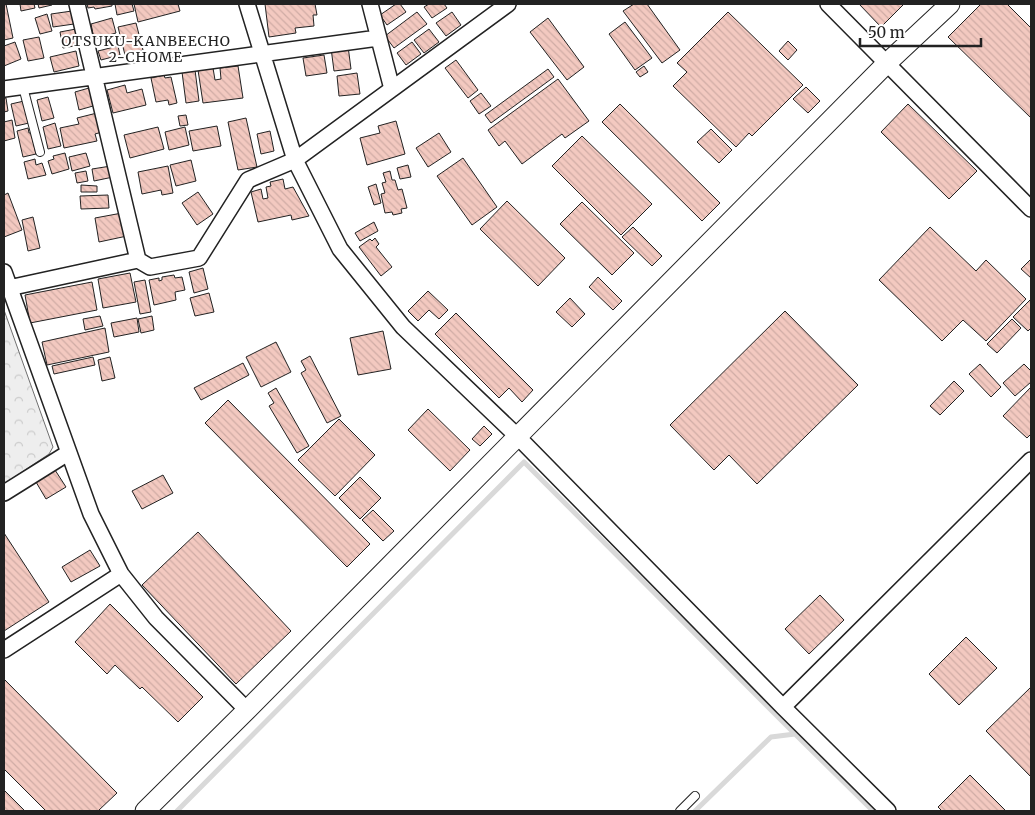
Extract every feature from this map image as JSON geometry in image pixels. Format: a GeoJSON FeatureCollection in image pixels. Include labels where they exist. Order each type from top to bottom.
{"type":"FeatureCollection","features":[{"type":"Feature","properties":{"kind":"street"},"geometry":{"type":"LineString","coordinates":[[78,4],[138,260]]}},
{"type":"Feature","properties":{"kind":"street"},"geometry":{"type":"LineString","coordinates":[[247,4],[295,160],[340,249],[403,327],[516,436],[888,811]]}},
{"type":"Feature","properties":{"kind":"street"},"geometry":{"type":"LineString","coordinates":[[370,4],[392,89]]}},
{"type":"Feature","properties":{"kind":"street"},"geometry":{"type":"LineString","coordinates":[[6,288],[138,260],[150,267],[199,258],[248,180],[295,160],[508,4]]}},
{"type":"Feature","properties":{"kind":"street"},"geometry":{"type":"LineString","coordinates":[[828,4],[1031,209]]}},
{"type":"Feature","properties":{"kind":"street"},"geometry":{"type":"LineString","coordinates":[[145,811],[886,63],[950,4]]}},
{"type":"Feature","properties":{"kind":"street"},"geometry":{"type":"LineString","coordinates":[[4,89],[378,38]]}},
{"type":"Feature","properties":{"kind":"street"},"geometry":{"type":"LineString","coordinates":[[4,272],[6,288],[91,514],[121,574],[156,618],[247,710]]}},
{"type":"Feature","properties":{"kind":"street"},"geometry":{"type":"LineString","coordinates":[[4,493],[68,453]]}},
{"type":"Feature","properties":{"kind":"street"},"geometry":{"type":"LineString","coordinates":[[784,707],[1031,460]]}},
{"type":"Feature","properties":{"kind":"street"},"geometry":{"type":"LineString","coordinates":[[4,650],[121,574]]}},
{"type":"Feature","properties":{"kind":"lane"},"geometry":{"type":"LineString","coordinates":[[23,87],[40,152]]}},
{"type":"Feature","properties":{"kind":"lane"},"geometry":{"type":"LineString","coordinates":[[680,811],[696,796]]}},
{"type":"Feature","properties":{"kind":"green space"},"geometry":{"type":"Polygon","coordinates":[[[4,310],[53,447],[49,454],[4,484],[4,310]]]}},
{"type":"Feature","properties":{"kind":"building"},"geometry":{"type":"Polygon","coordinates":[[[4,4],[6,4],[13,38],[4,40],[4,4]]]}},
{"type":"Feature","properties":{"kind":"building"},"geometry":{"type":"Polygon","coordinates":[[[20,4],[34,4],[35,8],[21,11],[20,4]]]}},
{"type":"Feature","properties":{"kind":"building"},"geometry":{"type":"Polygon","coordinates":[[[38,4],[52,4],[52,5],[39,8],[38,4]]]}},
{"type":"Feature","properties":{"kind":"building"},"geometry":{"type":"Polygon","coordinates":[[[87,4],[112,4],[112,6],[95,9],[94,7],[88,8],[87,4]]]}},
{"type":"Feature","properties":{"kind":"building"},"geometry":{"type":"Polygon","coordinates":[[[115,4],[132,4],[134,11],[117,15],[115,4]]]}},
{"type":"Feature","properties":{"kind":"building"},"geometry":{"type":"Polygon","coordinates":[[[134,4],[178,4],[180,11],[138,22],[134,4]]]}},
{"type":"Feature","properties":{"kind":"building"},"geometry":{"type":"Polygon","coordinates":[[[265,4],[315,4],[317,15],[313,15],[314,26],[295,28],[296,33],[269,37],[265,4]]]}},
{"type":"Feature","properties":{"kind":"building"},"geometry":{"type":"Polygon","coordinates":[[[396,4],[400,4],[406,12],[387,25],[380,15],[396,4]]]}},
{"type":"Feature","properties":{"kind":"building"},"geometry":{"type":"Polygon","coordinates":[[[429,4],[444,4],[447,8],[432,18],[424,7],[429,4]]]}},
{"type":"Feature","properties":{"kind":"building"},"geometry":{"type":"Polygon","coordinates":[[[634,4],[647,4],[680,50],[662,63],[623,11],[634,4]]]}},
{"type":"Feature","properties":{"kind":"building"},"geometry":{"type":"Polygon","coordinates":[[[859,4],[904,4],[881,27],[859,4]]]}},
{"type":"Feature","properties":{"kind":"building"},"geometry":{"type":"Polygon","coordinates":[[[981,4],[1007,4],[1031,28],[1031,118],[948,37],[981,4]]]}},
{"type":"Feature","properties":{"kind":"building"},"geometry":{"type":"Polygon","coordinates":[[[72,11],[74,24],[53,27],[51,14],[72,11]]]}},
{"type":"Feature","properties":{"kind":"building"},"geometry":{"type":"Polygon","coordinates":[[[417,12],[427,24],[394,48],[385,36],[417,12]]]}},
{"type":"Feature","properties":{"kind":"building"},"geometry":{"type":"Polygon","coordinates":[[[452,12],[461,25],[446,36],[436,23],[452,12]]]}},
{"type":"Feature","properties":{"kind":"building"},"geometry":{"type":"Polygon","coordinates":[[[728,12],[803,85],[752,136],[749,133],[736,147],[673,86],[687,72],[677,63],[728,12]]]}},
{"type":"Feature","properties":{"kind":"building"},"geometry":{"type":"Polygon","coordinates":[[[47,14],[52,31],[40,34],[35,18],[47,14]]]}},
{"type":"Feature","properties":{"kind":"building"},"geometry":{"type":"Polygon","coordinates":[[[112,18],[116,33],[94,39],[91,24],[112,18]]]}},
{"type":"Feature","properties":{"kind":"building"},"geometry":{"type":"Polygon","coordinates":[[[548,18],[584,67],[567,80],[530,32],[548,18]]]}},
{"type":"Feature","properties":{"kind":"building"},"geometry":{"type":"Polygon","coordinates":[[[625,22],[652,58],[635,70],[609,34],[625,22]]]}},
{"type":"Feature","properties":{"kind":"building"},"geometry":{"type":"Polygon","coordinates":[[[136,23],[143,50],[125,55],[118,27],[136,23]]]}},
{"type":"Feature","properties":{"kind":"building"},"geometry":{"type":"Polygon","coordinates":[[[76,29],[79,45],[63,48],[60,32],[76,29]]]}},
{"type":"Feature","properties":{"kind":"building"},"geometry":{"type":"Polygon","coordinates":[[[429,29],[439,42],[424,53],[414,40],[429,29]]]}},
{"type":"Feature","properties":{"kind":"building"},"geometry":{"type":"Polygon","coordinates":[[[39,37],[44,58],[28,61],[23,40],[39,37]]]}},
{"type":"Feature","properties":{"kind":"building"},"geometry":{"type":"Polygon","coordinates":[[[788,41],[797,50],[788,60],[779,51],[788,41]]]}},
{"type":"Feature","properties":{"kind":"building"},"geometry":{"type":"Polygon","coordinates":[[[15,42],[21,59],[4,66],[4,46],[15,42]]]}},
{"type":"Feature","properties":{"kind":"building"},"geometry":{"type":"Polygon","coordinates":[[[412,42],[421,54],[406,65],[397,53],[412,42]]]}},
{"type":"Feature","properties":{"kind":"building"},"geometry":{"type":"Polygon","coordinates":[[[118,46],[120,55],[101,60],[98,51],[118,46]]]}},
{"type":"Feature","properties":{"kind":"building"},"geometry":{"type":"Polygon","coordinates":[[[348,46],[351,69],[334,71],[331,48],[348,46]]]}},
{"type":"Feature","properties":{"kind":"building"},"geometry":{"type":"Polygon","coordinates":[[[76,51],[79,66],[54,72],[50,57],[76,51]]]}},
{"type":"Feature","properties":{"kind":"building"},"geometry":{"type":"Polygon","coordinates":[[[324,55],[327,73],[306,76],[303,58],[324,55]]]}},
{"type":"Feature","properties":{"kind":"building"},"geometry":{"type":"Polygon","coordinates":[[[456,60],[478,90],[468,98],[445,68],[456,60]]]}},
{"type":"Feature","properties":{"kind":"building"},"geometry":{"type":"Polygon","coordinates":[[[238,66],[243,98],[203,103],[198,70],[213,68],[215,80],[221,79],[220,68],[238,66]]]}},
{"type":"Feature","properties":{"kind":"building"},"geometry":{"type":"Polygon","coordinates":[[[644,66],[648,72],[640,77],[636,72],[644,66]]]}},
{"type":"Feature","properties":{"kind":"building"},"geometry":{"type":"Polygon","coordinates":[[[548,69],[554,77],[491,123],[485,115],[548,69]]]}},
{"type":"Feature","properties":{"kind":"building"},"geometry":{"type":"Polygon","coordinates":[[[195,70],[199,101],[186,103],[182,72],[195,70]]]}},
{"type":"Feature","properties":{"kind":"building"},"geometry":{"type":"Polygon","coordinates":[[[357,73],[360,94],[339,96],[337,76],[357,73]]]}},
{"type":"Feature","properties":{"kind":"building"},"geometry":{"type":"Polygon","coordinates":[[[164,75],[165,78],[171,77],[177,103],[169,105],[168,100],[156,102],[151,78],[164,75]]]}},
{"type":"Feature","properties":{"kind":"building"},"geometry":{"type":"Polygon","coordinates":[[[558,79],[589,121],[565,138],[562,134],[522,164],[505,141],[499,146],[488,130],[558,79]]]}},
{"type":"Feature","properties":{"kind":"building"},"geometry":{"type":"Polygon","coordinates":[[[125,85],[127,93],[142,89],[146,105],[113,113],[107,90],[125,85]]]}},
{"type":"Feature","properties":{"kind":"building"},"geometry":{"type":"Polygon","coordinates":[[[806,87],[820,101],[808,113],[793,99],[806,87]]]}},
{"type":"Feature","properties":{"kind":"building"},"geometry":{"type":"Polygon","coordinates":[[[89,88],[93,106],[79,110],[75,92],[89,88]]]}},
{"type":"Feature","properties":{"kind":"building"},"geometry":{"type":"Polygon","coordinates":[[[481,93],[491,106],[479,114],[470,101],[481,93]]]}},
{"type":"Feature","properties":{"kind":"building"},"geometry":{"type":"Polygon","coordinates":[[[48,97],[54,118],[42,121],[37,100],[48,97]]]}},
{"type":"Feature","properties":{"kind":"building"},"geometry":{"type":"Polygon","coordinates":[[[4,98],[6,98],[8,111],[4,112],[4,98]]]}},
{"type":"Feature","properties":{"kind":"building"},"geometry":{"type":"Polygon","coordinates":[[[24,101],[29,123],[16,126],[11,104],[24,101]]]}},
{"type":"Feature","properties":{"kind":"building"},"geometry":{"type":"Polygon","coordinates":[[[620,104],[720,203],[702,221],[602,122],[620,104]]]}},
{"type":"Feature","properties":{"kind":"building"},"geometry":{"type":"Polygon","coordinates":[[[908,104],[977,171],[949,199],[881,132],[908,104]]]}},
{"type":"Feature","properties":{"kind":"building"},"geometry":{"type":"Polygon","coordinates":[[[97,113],[102,132],[95,134],[97,141],[64,148],[60,128],[79,124],[77,118],[97,113]]]}},
{"type":"Feature","properties":{"kind":"building"},"geometry":{"type":"Polygon","coordinates":[[[186,115],[188,125],[180,126],[178,116],[186,115]]]}},
{"type":"Feature","properties":{"kind":"building"},"geometry":{"type":"Polygon","coordinates":[[[246,118],[257,167],[238,170],[228,122],[246,118]]]}},
{"type":"Feature","properties":{"kind":"building"},"geometry":{"type":"Polygon","coordinates":[[[12,120],[15,138],[4,141],[4,122],[12,120]]]}},
{"type":"Feature","properties":{"kind":"building"},"geometry":{"type":"Polygon","coordinates":[[[396,121],[405,154],[367,165],[360,138],[380,133],[378,126],[396,121]]]}},
{"type":"Feature","properties":{"kind":"building"},"geometry":{"type":"Polygon","coordinates":[[[55,123],[61,146],[48,149],[43,127],[55,123]]]}},
{"type":"Feature","properties":{"kind":"building"},"geometry":{"type":"Polygon","coordinates":[[[217,126],[221,146],[193,151],[189,131],[217,126]]]}},
{"type":"Feature","properties":{"kind":"building"},"geometry":{"type":"Polygon","coordinates":[[[158,127],[164,149],[130,158],[124,135],[158,127]]]}},
{"type":"Feature","properties":{"kind":"building"},"geometry":{"type":"Polygon","coordinates":[[[185,127],[189,145],[169,150],[165,132],[185,127]]]}},
{"type":"Feature","properties":{"kind":"building"},"geometry":{"type":"Polygon","coordinates":[[[28,128],[36,154],[23,157],[17,131],[28,128]]]}},
{"type":"Feature","properties":{"kind":"building"},"geometry":{"type":"Polygon","coordinates":[[[711,129],[732,150],[719,163],[697,142],[711,129]]]}},
{"type":"Feature","properties":{"kind":"building"},"geometry":{"type":"Polygon","coordinates":[[[270,131],[274,151],[261,154],[257,134],[270,131]]]}},
{"type":"Feature","properties":{"kind":"building"},"geometry":{"type":"Polygon","coordinates":[[[439,133],[451,152],[428,167],[416,148],[439,133]]]}},
{"type":"Feature","properties":{"kind":"building"},"geometry":{"type":"Polygon","coordinates":[[[582,136],[652,204],[621,235],[552,166],[582,136]]]}},
{"type":"Feature","properties":{"kind":"building"},"geometry":{"type":"Polygon","coordinates":[[[65,153],[69,169],[52,174],[48,161],[54,159],[53,156],[65,153]]]}},
{"type":"Feature","properties":{"kind":"building"},"geometry":{"type":"Polygon","coordinates":[[[86,153],[90,166],[72,171],[69,157],[86,153]]]}},
{"type":"Feature","properties":{"kind":"building"},"geometry":{"type":"Polygon","coordinates":[[[463,158],[497,207],[472,225],[437,176],[463,158]]]}},
{"type":"Feature","properties":{"kind":"building"},"geometry":{"type":"Polygon","coordinates":[[[35,159],[36,165],[42,163],[46,175],[28,179],[24,162],[35,159]]]}},
{"type":"Feature","properties":{"kind":"building"},"geometry":{"type":"Polygon","coordinates":[[[191,160],[196,181],[176,186],[170,165],[191,160]]]}},
{"type":"Feature","properties":{"kind":"building"},"geometry":{"type":"Polygon","coordinates":[[[408,165],[411,177],[400,179],[397,168],[408,165]]]}},
{"type":"Feature","properties":{"kind":"building"},"geometry":{"type":"Polygon","coordinates":[[[111,166],[113,177],[94,181],[92,169],[111,166]]]}},
{"type":"Feature","properties":{"kind":"building"},"geometry":{"type":"Polygon","coordinates":[[[168,166],[173,193],[162,195],[161,190],[142,194],[138,172],[168,166]]]}},
{"type":"Feature","properties":{"kind":"building"},"geometry":{"type":"Polygon","coordinates":[[[86,171],[88,181],[77,183],[75,173],[86,171]]]}},
{"type":"Feature","properties":{"kind":"building"},"geometry":{"type":"Polygon","coordinates":[[[390,171],[392,180],[395,180],[398,190],[402,189],[407,208],[401,209],[402,213],[393,215],[392,212],[385,213],[381,194],[385,193],[382,183],[386,182],[383,173],[390,171]]]}},
{"type":"Feature","properties":{"kind":"building"},"geometry":{"type":"Polygon","coordinates":[[[283,179],[285,189],[293,187],[309,216],[292,220],[291,215],[258,222],[251,192],[261,189],[263,199],[268,198],[266,187],[271,186],[270,182],[283,179]]]}},
{"type":"Feature","properties":{"kind":"building"},"geometry":{"type":"Polygon","coordinates":[[[376,184],[381,203],[374,205],[368,187],[376,184]]]}},
{"type":"Feature","properties":{"kind":"building"},"geometry":{"type":"Polygon","coordinates":[[[81,185],[97,186],[97,192],[81,192],[81,185]]]}},
{"type":"Feature","properties":{"kind":"building"},"geometry":{"type":"Polygon","coordinates":[[[198,192],[213,214],[197,225],[182,203],[198,192]]]}},
{"type":"Feature","properties":{"kind":"building"},"geometry":{"type":"Polygon","coordinates":[[[8,193],[22,230],[4,237],[4,195],[8,193]]]}},
{"type":"Feature","properties":{"kind":"building"},"geometry":{"type":"Polygon","coordinates":[[[108,195],[109,208],[81,209],[80,196],[108,195]]]}},
{"type":"Feature","properties":{"kind":"building"},"geometry":{"type":"Polygon","coordinates":[[[507,201],[565,258],[538,286],[480,229],[507,201]]]}},
{"type":"Feature","properties":{"kind":"building"},"geometry":{"type":"Polygon","coordinates":[[[582,202],[634,253],[612,275],[560,224],[582,202]]]}},
{"type":"Feature","properties":{"kind":"building"},"geometry":{"type":"Polygon","coordinates":[[[122,213],[127,236],[99,242],[95,218],[122,213]]]}},
{"type":"Feature","properties":{"kind":"building"},"geometry":{"type":"Polygon","coordinates":[[[33,217],[40,248],[28,251],[22,220],[33,217]]]}},
{"type":"Feature","properties":{"kind":"building"},"geometry":{"type":"Polygon","coordinates":[[[374,222],[378,231],[360,241],[355,233],[374,222]]]}},
{"type":"Feature","properties":{"kind":"building"},"geometry":{"type":"Polygon","coordinates":[[[633,227],[662,256],[652,266],[622,237],[633,227]]]}},
{"type":"Feature","properties":{"kind":"building"},"geometry":{"type":"Polygon","coordinates":[[[930,227],[976,271],[986,260],[1026,299],[986,341],[963,320],[942,341],[879,280],[930,227]]]}},
{"type":"Feature","properties":{"kind":"building"},"geometry":{"type":"Polygon","coordinates":[[[375,238],[379,244],[376,247],[392,267],[381,276],[359,247],[370,239],[372,241],[375,238]]]}},
{"type":"Feature","properties":{"kind":"building"},"geometry":{"type":"Polygon","coordinates":[[[1031,259],[1031,278],[1021,269],[1031,259]]]}},
{"type":"Feature","properties":{"kind":"building"},"geometry":{"type":"Polygon","coordinates":[[[203,268],[208,289],[194,293],[189,272],[203,268]]]}},
{"type":"Feature","properties":{"kind":"building"},"geometry":{"type":"Polygon","coordinates":[[[130,273],[136,302],[103,308],[98,279],[130,273]]]}},
{"type":"Feature","properties":{"kind":"building"},"geometry":{"type":"Polygon","coordinates":[[[174,275],[175,278],[182,277],[185,290],[175,292],[176,300],[154,305],[149,280],[159,278],[159,281],[162,280],[162,277],[174,275]]]}},
{"type":"Feature","properties":{"kind":"building"},"geometry":{"type":"Polygon","coordinates":[[[598,277],[622,301],[613,310],[589,287],[598,277]]]}},
{"type":"Feature","properties":{"kind":"building"},"geometry":{"type":"Polygon","coordinates":[[[145,280],[151,312],[140,314],[134,282],[145,280]]]}},
{"type":"Feature","properties":{"kind":"building"},"geometry":{"type":"Polygon","coordinates":[[[92,282],[97,310],[30,323],[25,295],[92,282]]]}},
{"type":"Feature","properties":{"kind":"building"},"geometry":{"type":"Polygon","coordinates":[[[428,291],[448,310],[439,319],[429,310],[418,321],[408,311],[428,291]]]}},
{"type":"Feature","properties":{"kind":"building"},"geometry":{"type":"Polygon","coordinates":[[[209,293],[214,312],[195,316],[190,298],[209,293]]]}},
{"type":"Feature","properties":{"kind":"building"},"geometry":{"type":"Polygon","coordinates":[[[570,298],[585,314],[572,327],[556,312],[570,298]]]}},
{"type":"Feature","properties":{"kind":"building"},"geometry":{"type":"Polygon","coordinates":[[[1031,299],[1031,328],[1028,331],[1013,317],[1031,299]]]}},
{"type":"Feature","properties":{"kind":"building"},"geometry":{"type":"Polygon","coordinates":[[[785,311],[858,385],[757,484],[729,455],[714,470],[670,425],[785,311]]]}},
{"type":"Feature","properties":{"kind":"building"},"geometry":{"type":"Polygon","coordinates":[[[456,313],[533,390],[522,402],[509,388],[499,398],[435,334],[456,313]]]}},
{"type":"Feature","properties":{"kind":"building"},"geometry":{"type":"Polygon","coordinates":[[[100,316],[103,326],[85,330],[83,319],[100,316]]]}},
{"type":"Feature","properties":{"kind":"building"},"geometry":{"type":"Polygon","coordinates":[[[152,316],[154,330],[141,333],[138,319],[152,316]]]}},
{"type":"Feature","properties":{"kind":"building"},"geometry":{"type":"Polygon","coordinates":[[[137,318],[139,332],[114,337],[111,323],[137,318]]]}},
{"type":"Feature","properties":{"kind":"building"},"geometry":{"type":"Polygon","coordinates":[[[1012,319],[1021,328],[997,353],[987,344],[1012,319]]]}},
{"type":"Feature","properties":{"kind":"building"},"geometry":{"type":"Polygon","coordinates":[[[105,328],[109,352],[47,365],[42,342],[105,328]]]}},
{"type":"Feature","properties":{"kind":"building"},"geometry":{"type":"Polygon","coordinates":[[[383,331],[391,369],[358,375],[350,338],[383,331]]]}},
{"type":"Feature","properties":{"kind":"building"},"geometry":{"type":"Polygon","coordinates":[[[276,342],[291,372],[261,387],[246,357],[276,342]]]}},
{"type":"Feature","properties":{"kind":"building"},"geometry":{"type":"Polygon","coordinates":[[[310,356],[341,416],[327,423],[301,373],[306,370],[301,361],[310,356]]]}},
{"type":"Feature","properties":{"kind":"building"},"geometry":{"type":"Polygon","coordinates":[[[93,357],[95,365],[54,374],[52,366],[93,357]]]}},
{"type":"Feature","properties":{"kind":"building"},"geometry":{"type":"Polygon","coordinates":[[[110,357],[115,378],[102,381],[98,360],[110,357]]]}},
{"type":"Feature","properties":{"kind":"building"},"geometry":{"type":"Polygon","coordinates":[[[243,363],[249,375],[201,400],[194,388],[243,363]]]}},
{"type":"Feature","properties":{"kind":"building"},"geometry":{"type":"Polygon","coordinates":[[[980,364],[1001,387],[991,397],[969,374],[980,364]]]}},
{"type":"Feature","properties":{"kind":"building"},"geometry":{"type":"Polygon","coordinates":[[[1024,364],[1031,371],[1031,382],[1015,396],[1003,383],[1024,364]]]}},
{"type":"Feature","properties":{"kind":"building"},"geometry":{"type":"Polygon","coordinates":[[[954,381],[964,391],[940,415],[930,406],[954,381]]]}},
{"type":"Feature","properties":{"kind":"building"},"geometry":{"type":"Polygon","coordinates":[[[1031,387],[1031,434],[1027,438],[1003,416],[1031,387]]]}},
{"type":"Feature","properties":{"kind":"building"},"geometry":{"type":"Polygon","coordinates":[[[276,388],[309,446],[297,453],[269,406],[274,403],[268,393],[276,388]]]}},
{"type":"Feature","properties":{"kind":"building"},"geometry":{"type":"Polygon","coordinates":[[[228,400],[370,544],[347,567],[205,423],[228,400]]]}},
{"type":"Feature","properties":{"kind":"building"},"geometry":{"type":"Polygon","coordinates":[[[428,409],[470,450],[450,471],[408,430],[428,409]]]}},
{"type":"Feature","properties":{"kind":"building"},"geometry":{"type":"Polygon","coordinates":[[[339,419],[375,455],[335,496],[298,460],[339,419]]]}},
{"type":"Feature","properties":{"kind":"building"},"geometry":{"type":"Polygon","coordinates":[[[484,426],[492,434],[480,446],[472,439],[484,426]]]}},
{"type":"Feature","properties":{"kind":"building"},"geometry":{"type":"Polygon","coordinates":[[[55,470],[66,487],[46,499],[36,482],[55,470]]]}},
{"type":"Feature","properties":{"kind":"building"},"geometry":{"type":"Polygon","coordinates":[[[163,475],[173,493],[142,509],[132,491],[163,475]]]}},
{"type":"Feature","properties":{"kind":"building"},"geometry":{"type":"Polygon","coordinates":[[[360,477],[381,498],[360,519],[339,498],[360,477]]]}},
{"type":"Feature","properties":{"kind":"building"},"geometry":{"type":"Polygon","coordinates":[[[373,510],[394,531],[383,541],[362,520],[373,510]]]}},
{"type":"Feature","properties":{"kind":"building"},"geometry":{"type":"Polygon","coordinates":[[[198,532],[291,631],[236,684],[142,585],[198,532]]]}},
{"type":"Feature","properties":{"kind":"building"},"geometry":{"type":"Polygon","coordinates":[[[4,533],[49,602],[4,631],[4,533]]]}},
{"type":"Feature","properties":{"kind":"building"},"geometry":{"type":"Polygon","coordinates":[[[90,550],[100,566],[71,582],[62,567],[90,550]]]}},
{"type":"Feature","properties":{"kind":"building"},"geometry":{"type":"Polygon","coordinates":[[[820,595],[844,620],[809,654],[785,629],[820,595]]]}},
{"type":"Feature","properties":{"kind":"building"},"geometry":{"type":"Polygon","coordinates":[[[110,604],[203,697],[178,722],[142,687],[140,689],[115,665],[107,674],[75,642],[110,604]]]}},
{"type":"Feature","properties":{"kind":"building"},"geometry":{"type":"Polygon","coordinates":[[[966,637],[997,668],[959,705],[929,674],[966,637]]]}},
{"type":"Feature","properties":{"kind":"building"},"geometry":{"type":"Polygon","coordinates":[[[4,679],[117,793],[98,811],[46,811],[4,769],[4,679]]]}},
{"type":"Feature","properties":{"kind":"building"},"geometry":{"type":"Polygon","coordinates":[[[1031,687],[1031,777],[986,731],[1031,687]]]}},
{"type":"Feature","properties":{"kind":"building"},"geometry":{"type":"Polygon","coordinates":[[[970,775],[1006,811],[942,811],[938,807],[970,775]]]}},
{"type":"Feature","properties":{"kind":"building"},"geometry":{"type":"Polygon","coordinates":[[[4,790],[25,811],[4,811],[4,790]]]}},
{"type":"Feature","properties":{"kind":"waterway"},"geometry":{"type":"LineString","coordinates":[[177,811],[524,462],[795,734]]}},
{"type":"Feature","properties":{"kind":"waterway"},"geometry":{"type":"LineString","coordinates":[[695,811],[771,737],[795,734],[873,811]]}},
{"type":"Feature","properties":{"kind":"district","name":"OTSUKU-KANBEECHO 2-CHOME"},"geometry":{"type":"Point","coordinates":[146,49]}}]}
